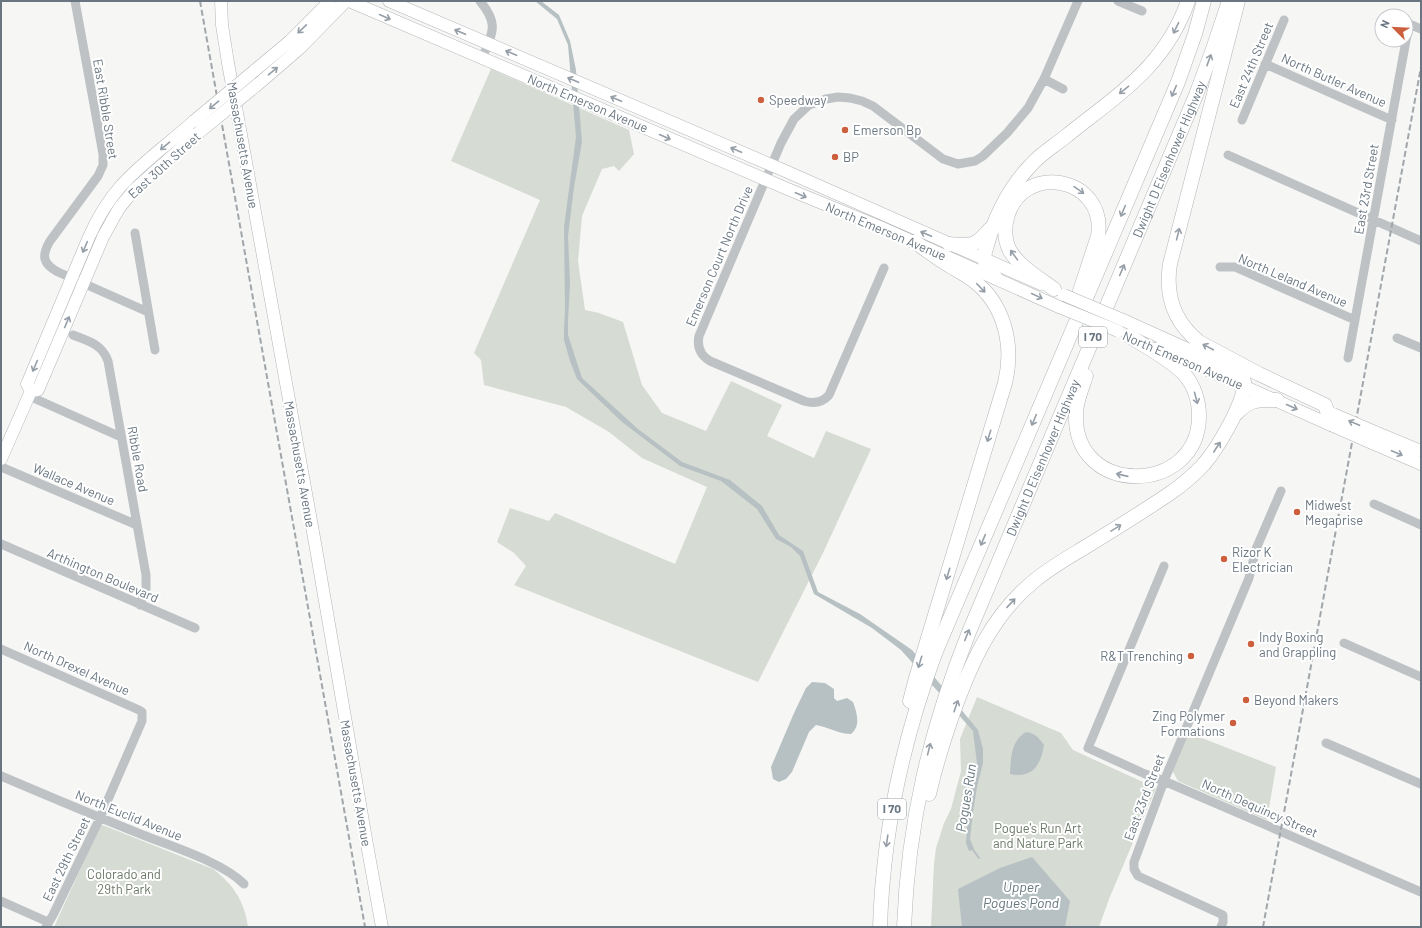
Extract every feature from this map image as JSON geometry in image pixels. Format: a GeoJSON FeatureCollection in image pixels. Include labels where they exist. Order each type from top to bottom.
{"type":"FeatureCollection","features":[{"type":"Feature","properties":{"kind":"highway"},"geometry":{"type":"LineString","coordinates":[[995,277],[986,267],[984,259],[985,249],[1012,189],[1031,164],[1128,87],[1153,62],[1173,36],[1188,1]]}},
{"type":"Feature","properties":{"kind":"highway","name":"Dwight D Eisenhower Highway"},"geometry":{"type":"LineString","coordinates":[[917,690],[936,651],[1178,82],[1204,1]]}},
{"type":"Feature","properties":{"kind":"highway","name":"Dwight D Eisenhower Highway"},"geometry":{"type":"LineString","coordinates":[[904,927],[907,871],[914,822],[938,716],[953,672],[1201,83],[1229,1]]}},
{"type":"Feature","properties":{"kind":"highway"},"geometry":{"type":"LineString","coordinates":[[1238,1],[1170,264],[1168,280],[1169,295],[1172,306],[1179,320],[1190,334],[1199,342],[1259,374],[1325,405],[1330,417]]}},
{"type":"Feature","properties":{"kind":"highway"},"geometry":{"type":"LineString","coordinates":[[1044,395],[1097,242],[1099,227],[1095,208],[1086,196],[1072,186],[1061,182],[1042,183],[1032,186],[1018,197],[1009,212],[1005,232],[1008,245],[1015,258],[1024,267],[1059,292]]}},
{"type":"Feature","properties":{"kind":"highway"},"geometry":{"type":"LineString","coordinates":[[949,244],[966,245],[976,243],[982,240],[995,224]]}},
{"type":"Feature","properties":{"kind":"highway"},"geometry":{"type":"LineString","coordinates":[[915,242],[968,277],[984,291],[992,301],[1001,318],[1009,349],[1008,370],[1005,383],[927,639],[917,690]]}},
{"type":"Feature","properties":{"kind":"highway"},"geometry":{"type":"LineString","coordinates":[[1115,286],[1078,402],[1076,412],[1076,429],[1078,437],[1085,449],[1097,463],[1116,474],[1138,477],[1160,472],[1172,466],[1183,456],[1192,444],[1196,434],[1199,423],[1199,412],[1194,391],[1184,374],[1170,363],[1123,334]]}},
{"type":"Feature","properties":{"kind":"highway"},"geometry":{"type":"LineString","coordinates":[[904,912],[931,784],[948,727],[977,654],[990,629],[1001,614],[1036,580],[1055,566],[1184,483],[1203,465],[1213,454],[1221,441],[1242,394],[1244,386],[1243,378],[1238,372]]}},
{"type":"Feature","properties":{"kind":"highway"},"geometry":{"type":"LineString","coordinates":[[1232,417],[1242,407],[1249,403],[1260,400],[1277,400]]}},
{"type":"Feature","properties":{"kind":"highway","name":"I 70"},"geometry":{"type":"LineString","coordinates":[[880,927],[884,870],[890,821],[907,714],[917,690]]}},
{"type":"Feature","properties":{"kind":"main road","name":"Massachusetts Avenue"},"geometry":{"type":"LineString","coordinates":[[221,1],[222,25],[228,63],[382,927]]}},
{"type":"Feature","properties":{"kind":"main road","name":"East 30th Street"},"geometry":{"type":"LineString","coordinates":[[77,281],[123,202],[143,181],[300,48],[348,1]]}},
{"type":"Feature","properties":{"kind":"main road","name":"North Emerson Avenue"},"geometry":{"type":"LineString","coordinates":[[348,1],[591,105],[768,173],[984,259],[1238,372],[1374,437],[1421,464]]}},
{"type":"Feature","properties":{"kind":"main road","name":"North Emerson Avenue"},"geometry":{"type":"LineString","coordinates":[[389,1],[589,87],[915,242],[1059,307],[1277,400],[1330,417]]}},
{"type":"Feature","properties":{"kind":"main road","name":"East 30th Street"},"geometry":{"type":"LineString","coordinates":[[1,459],[30,393],[38,390],[77,281],[94,226],[113,196],[135,172],[290,41],[324,4]]}},
{"type":"Feature","properties":{"kind":"main road","name":"North Emerson Avenue"},"geometry":{"type":"LineString","coordinates":[[1374,437],[1421,451]]}},
{"type":"Feature","properties":{"kind":"street","name":"East Ribble Street"},"geometry":{"type":"LineString","coordinates":[[75,1],[103,159],[98,176],[53,236],[45,251],[45,261],[48,266],[77,281]]}},
{"type":"Feature","properties":{"kind":"street"},"geometry":{"type":"LineString","coordinates":[[480,1],[490,14],[493,21],[492,32],[482,58]]}},
{"type":"Feature","properties":{"kind":"street"},"geometry":{"type":"LineString","coordinates":[[1063,89],[1044,79],[1078,1]]}},
{"type":"Feature","properties":{"kind":"street"},"geometry":{"type":"LineString","coordinates":[[1118,1],[1142,10]]}},
{"type":"Feature","properties":{"kind":"street","name":"East 24th Street"},"geometry":{"type":"LineString","coordinates":[[1242,120],[1284,20]]}},
{"type":"Feature","properties":{"kind":"street","name":"East 23rd Street"},"geometry":{"type":"LineString","coordinates":[[1348,358],[1409,24],[1421,29]]}},
{"type":"Feature","properties":{"kind":"street","name":"North Butler Avenue"},"geometry":{"type":"LineString","coordinates":[[1265,64],[1392,120]]}},
{"type":"Feature","properties":{"kind":"street","name":"Emerson Court North Drive"},"geometry":{"type":"LineString","coordinates":[[884,268],[829,395],[825,399],[818,402],[804,401],[710,361],[705,358],[699,350],[698,336],[786,132],[799,114],[809,105],[820,100],[838,97],[853,98],[873,106],[946,161],[958,164],[969,163],[983,156],[1015,125],[1028,108],[1044,79]]}},
{"type":"Feature","properties":{"kind":"street"},"geometry":{"type":"LineString","coordinates":[[1228,155],[1421,241]]}},
{"type":"Feature","properties":{"kind":"street"},"geometry":{"type":"LineString","coordinates":[[135,233],[155,350]]}},
{"type":"Feature","properties":{"kind":"street","name":"North Leland Avenue"},"geometry":{"type":"LineString","coordinates":[[1220,267],[1235,267],[1355,320]]}},
{"type":"Feature","properties":{"kind":"street"},"geometry":{"type":"LineString","coordinates":[[77,281],[148,312]]}},
{"type":"Feature","properties":{"kind":"street","name":"Ribble Road"},"geometry":{"type":"LineString","coordinates":[[73,335],[97,346],[106,354],[108,361],[146,582],[145,593],[140,605]]}},
{"type":"Feature","properties":{"kind":"street"},"geometry":{"type":"LineString","coordinates":[[1398,338],[1421,348]]}},
{"type":"Feature","properties":{"kind":"street"},"geometry":{"type":"LineString","coordinates":[[30,393],[121,437]]}},
{"type":"Feature","properties":{"kind":"street","name":"Wallace Avenue"},"geometry":{"type":"LineString","coordinates":[[1,466],[137,526]]}},
{"type":"Feature","properties":{"kind":"street","name":"East 23rd Street"},"geometry":{"type":"LineString","coordinates":[[1221,927],[1223,915],[1142,878],[1135,873],[1134,862],[1164,781],[1249,578],[1256,549],[1281,491]]}},
{"type":"Feature","properties":{"kind":"street"},"geometry":{"type":"LineString","coordinates":[[1374,504],[1421,525]]}},
{"type":"Feature","properties":{"kind":"street","name":"Arthington Boulevard"},"geometry":{"type":"LineString","coordinates":[[1,544],[195,628]]}},
{"type":"Feature","properties":{"kind":"street","name":"North Dequincy Street"},"geometry":{"type":"LineString","coordinates":[[1164,566],[1088,748],[1421,892]]}},
{"type":"Feature","properties":{"kind":"street"},"geometry":{"type":"LineString","coordinates":[[1344,643],[1421,677]]}},
{"type":"Feature","properties":{"kind":"street","name":"North Drexel Avenue"},"geometry":{"type":"LineString","coordinates":[[1,650],[142,712]]}},
{"type":"Feature","properties":{"kind":"street","name":"East 29th Street"},"geometry":{"type":"LineString","coordinates":[[47,924],[53,915],[100,818],[142,721],[142,712]]}},
{"type":"Feature","properties":{"kind":"street"},"geometry":{"type":"LineString","coordinates":[[1326,743],[1421,784]]}},
{"type":"Feature","properties":{"kind":"street","name":"North Euclid Avenue"},"geometry":{"type":"LineString","coordinates":[[1,776],[207,861],[237,876],[244,884]]}},
{"type":"Feature","properties":{"kind":"street"},"geometry":{"type":"LineString","coordinates":[[1,901],[47,924]]}},
{"type":"Feature","properties":{"kind":"green space"},"geometry":{"type":"Polygon","coordinates":[[[491,69],[629,130],[634,154],[619,171],[614,166],[602,169],[582,216],[578,261],[585,310],[599,313],[623,322],[642,385],[662,413],[706,431],[731,381],[782,405],[767,436],[814,458],[826,431],[871,449],[823,553],[758,682],[514,585],[526,566],[514,553],[497,542],[510,508],[549,521],[555,513],[675,564],[707,487],[642,458],[609,432],[566,407],[484,385],[481,360],[474,353],[540,200],[451,161],[491,69]]]}},
{"type":"Feature","properties":{"kind":"green space","name":"Pogue's Run Art and Nature Park"},"geometry":{"type":"Polygon","coordinates":[[[977,697],[1061,733],[1073,750],[1156,788],[1109,899],[1099,927],[931,927],[936,848],[944,823],[951,809],[961,771],[960,739],[977,697]]]}},
{"type":"Feature","properties":{"kind":"green space"},"geometry":{"type":"Polygon","coordinates":[[[1189,733],[1276,767],[1267,820],[1178,781],[1172,770],[1189,733]]]}},
{"type":"Feature","properties":{"kind":"green space","name":"Colorado and 29th Park"},"geometry":{"type":"Polygon","coordinates":[[[102,825],[213,869],[232,887],[237,894],[244,910],[248,927],[54,927],[99,828],[102,825]]]}},
{"type":"Feature","properties":{"kind":"water"},"geometry":{"type":"Polygon","coordinates":[[[535,1],[541,1],[559,15],[570,41],[576,70],[582,142],[574,187],[568,236],[570,283],[568,335],[582,378],[638,429],[682,462],[730,480],[762,506],[779,535],[803,551],[818,592],[860,614],[912,650],[978,730],[983,749],[983,763],[977,787],[970,839],[974,849],[969,851],[966,843],[968,812],[972,783],[977,763],[973,731],[901,650],[872,628],[814,594],[800,556],[791,547],[776,539],[757,509],[721,481],[680,466],[622,422],[577,379],[564,340],[564,227],[576,137],[568,45],[557,19],[535,1]]]}},
{"type":"Feature","properties":{"kind":"water"},"geometry":{"type":"Polygon","coordinates":[[[812,682],[825,683],[834,689],[834,698],[837,701],[847,698],[853,702],[857,715],[856,727],[851,734],[842,733],[816,725],[809,732],[792,772],[786,779],[779,782],[773,779],[771,767],[806,688],[812,682]]]}},
{"type":"Feature","properties":{"kind":"water"},"geometry":{"type":"Polygon","coordinates":[[[1026,732],[1032,733],[1044,745],[1041,759],[1030,772],[1018,775],[1010,774],[1013,750],[1017,740],[1026,732]]]}},
{"type":"Feature","properties":{"kind":"water","name":"Upper Pogues Pond"},"geometry":{"type":"Polygon","coordinates":[[[1032,857],[1070,901],[1065,927],[962,927],[958,889],[1000,868],[1032,857]]]}},
{"type":"Feature","properties":{"kind":"waterway","name":"Pogues Run"},"geometry":{"type":"LineString","coordinates":[[971,847],[979,858]]}},
{"type":"Feature","properties":{"kind":"railway"},"geometry":{"type":"LineString","coordinates":[[200,1],[365,927]]}},
{"type":"Feature","properties":{"kind":"railway"},"geometry":{"type":"LineString","coordinates":[[1263,927],[1421,67]]}},
{"type":"Feature","properties":{"kind":"place","name":"Speedway"},"geometry":{"type":"Point","coordinates":[761,100]}},
{"type":"Feature","properties":{"kind":"place","name":"Emerson Bp"},"geometry":{"type":"Point","coordinates":[845,130]}},
{"type":"Feature","properties":{"kind":"place","name":"BP"},"geometry":{"type":"Point","coordinates":[835,157]}},
{"type":"Feature","properties":{"kind":"place","name":"Midwest Megaprise"},"geometry":{"type":"Point","coordinates":[1297,512]}},
{"type":"Feature","properties":{"kind":"place","name":"Rizor K Electrician"},"geometry":{"type":"Point","coordinates":[1224,559]}},
{"type":"Feature","properties":{"kind":"place","name":"Indy Boxing and Grappling"},"geometry":{"type":"Point","coordinates":[1251,644]}},
{"type":"Feature","properties":{"kind":"place","name":"R&T Trenching"},"geometry":{"type":"Point","coordinates":[1191,656]}},
{"type":"Feature","properties":{"kind":"place","name":"Beyond Makers"},"geometry":{"type":"Point","coordinates":[1246,700]}},
{"type":"Feature","properties":{"kind":"place","name":"Zing Polymer Formations"},"geometry":{"type":"Point","coordinates":[1233,723]}}]}
